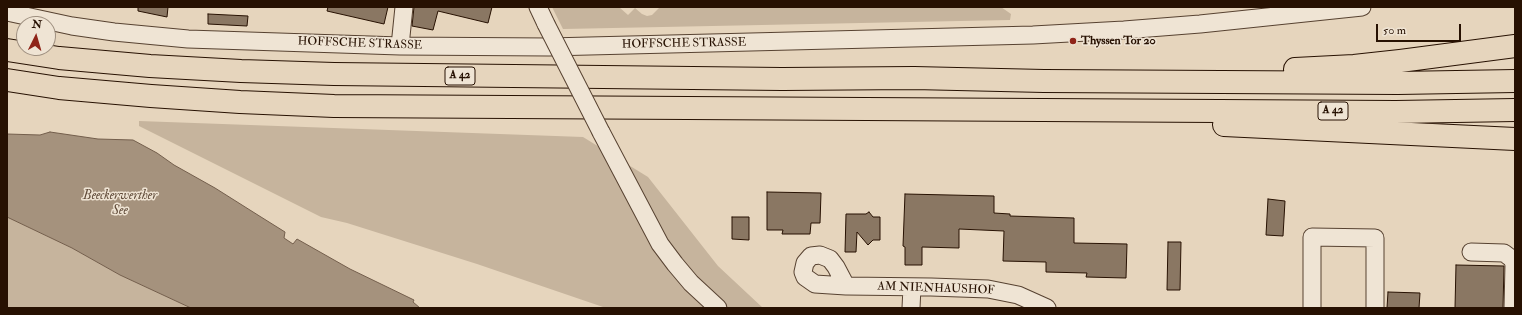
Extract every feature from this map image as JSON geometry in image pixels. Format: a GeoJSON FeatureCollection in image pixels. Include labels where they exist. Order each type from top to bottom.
{"type":"FeatureCollection","features":[{"type":"Feature","properties":{"kind":"highway"},"geometry":{"type":"LineString","coordinates":[[1211,82],[1245,75],[1301,68],[1354,66],[1515,46]]}},
{"type":"Feature","properties":{"kind":"highway","name":"A 42"},"geometry":{"type":"LineString","coordinates":[[7,50],[59,58],[150,66],[319,74],[782,79],[914,78],[1044,81],[1211,82],[1398,83],[1515,81]]}},
{"type":"Feature","properties":{"kind":"highway","name":"A 42"},"geometry":{"type":"LineString","coordinates":[[7,80],[59,88],[151,96],[334,106],[1396,112],[1515,110]]}},
{"type":"Feature","properties":{"kind":"highway"},"geometry":{"type":"LineString","coordinates":[[1177,111],[1228,126],[1313,128],[1515,139]]}},
{"type":"Feature","properties":{"kind":"street"},"geometry":{"type":"LineString","coordinates":[[538,7],[660,244],[674,264],[691,283],[718,308]]}},
{"type":"Feature","properties":{"kind":"street","name":"HOFFSCHE STRASSE"},"geometry":{"type":"LineString","coordinates":[[7,12],[72,26],[114,32],[188,38],[400,46],[549,47],[1034,35],[1192,25],[1362,7]]}},
{"type":"Feature","properties":{"kind":"street"},"geometry":{"type":"LineString","coordinates":[[400,46],[404,8]]}},
{"type":"Feature","properties":{"kind":"street"},"geometry":{"type":"LineString","coordinates":[[1312,308],[1312,237],[1375,238],[1375,308]]}},
{"type":"Feature","properties":{"kind":"street"},"geometry":{"type":"LineString","coordinates":[[1471,252],[1504,253],[1512,259],[1514,264],[1513,308]]}},
{"type":"Feature","properties":{"kind":"street","name":"AM NIENHAUSHOF"},"geometry":{"type":"LineString","coordinates":[[846,286],[988,289],[1018,295],[1047,308]]}},
{"type":"Feature","properties":{"kind":"street"},"geometry":{"type":"LineString","coordinates":[[911,308],[912,287]]}},
{"type":"Feature","properties":{"kind":"shaded area"},"geometry":{"type":"Polygon","coordinates":[[[552,7],[619,7],[628,15],[635,8],[647,16],[652,15],[660,7],[1001,7],[1011,14],[1010,20],[563,29],[552,7]]]}},
{"type":"Feature","properties":{"kind":"shaded area"},"geometry":{"type":"Polygon","coordinates":[[[139,121],[583,137],[648,177],[718,266],[763,308],[606,308],[477,264],[347,223],[321,217],[139,126],[139,121]]]}},
{"type":"Feature","properties":{"kind":"shaded area"},"geometry":{"type":"Polygon","coordinates":[[[7,217],[72,248],[120,275],[191,308],[7,308],[7,217]]]}},
{"type":"Feature","properties":{"kind":"water","name":"Beeckerwerther See"},"geometry":{"type":"Polygon","coordinates":[[[50,132],[98,139],[133,140],[215,188],[285,232],[284,238],[293,244],[297,239],[350,269],[414,300],[413,302],[420,308],[191,308],[120,275],[72,248],[7,217],[7,134],[40,135],[50,132]]]}},
{"type":"Feature","properties":{"kind":"building"},"geometry":{"type":"Polygon","coordinates":[[[138,7],[168,7],[167,17],[138,11],[138,7]]]}},
{"type":"Feature","properties":{"kind":"building"},"geometry":{"type":"Polygon","coordinates":[[[328,7],[388,7],[384,24],[327,11],[328,7]]]}},
{"type":"Feature","properties":{"kind":"building"},"geometry":{"type":"Polygon","coordinates":[[[414,7],[492,7],[488,23],[438,11],[433,30],[412,26],[414,7]]]}},
{"type":"Feature","properties":{"kind":"building"},"geometry":{"type":"Polygon","coordinates":[[[208,14],[248,16],[247,26],[208,24],[208,14]]]}},
{"type":"Feature","properties":{"kind":"building"},"geometry":{"type":"Polygon","coordinates":[[[767,192],[821,193],[820,223],[811,223],[810,234],[782,234],[783,230],[767,230],[767,192]]]}},
{"type":"Feature","properties":{"kind":"building"},"geometry":{"type":"Polygon","coordinates":[[[905,194],[994,196],[994,213],[1010,214],[1010,216],[1074,218],[1074,243],[1127,244],[1126,278],[1086,277],[1087,273],[1046,272],[1046,262],[1003,261],[1004,231],[959,229],[959,248],[922,247],[922,265],[905,265],[905,247],[903,246],[905,194]]]}},
{"type":"Feature","properties":{"kind":"building"},"geometry":{"type":"Polygon","coordinates":[[[1268,199],[1285,201],[1283,236],[1266,235],[1268,199]]]}},
{"type":"Feature","properties":{"kind":"building"},"geometry":{"type":"Polygon","coordinates":[[[869,212],[873,217],[880,217],[880,240],[873,240],[868,245],[857,232],[856,252],[845,252],[846,214],[866,214],[869,212]]]}},
{"type":"Feature","properties":{"kind":"building"},"geometry":{"type":"Polygon","coordinates":[[[732,217],[749,217],[749,240],[732,239],[732,217]]]}},
{"type":"Feature","properties":{"kind":"building"},"geometry":{"type":"Polygon","coordinates":[[[1168,242],[1181,242],[1180,290],[1167,290],[1168,242]]]}},
{"type":"Feature","properties":{"kind":"building"},"geometry":{"type":"Polygon","coordinates":[[[1456,265],[1504,266],[1503,308],[1455,308],[1456,265]]]}},
{"type":"Feature","properties":{"kind":"building"},"geometry":{"type":"Polygon","coordinates":[[[1388,292],[1420,293],[1419,308],[1387,308],[1388,292]]]}},
{"type":"Feature","properties":{"kind":"place","name":"Thyssen Tor 20"},"geometry":{"type":"Point","coordinates":[1073,41]}}]}
